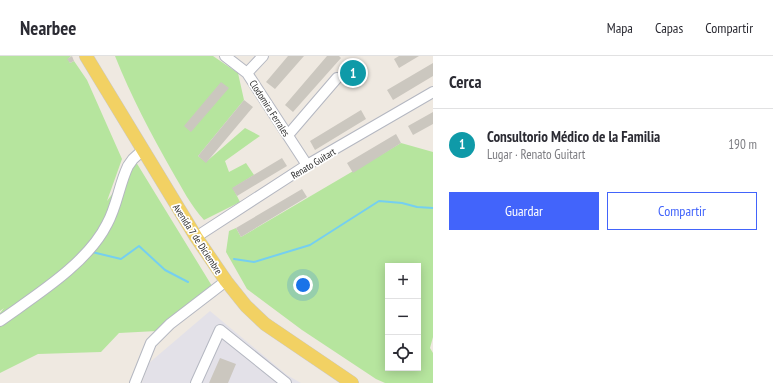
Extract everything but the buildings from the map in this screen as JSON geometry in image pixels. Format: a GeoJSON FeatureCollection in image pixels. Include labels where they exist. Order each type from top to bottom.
{"type":"FeatureCollection","features":[{"type":"Feature","properties":{"kind":"main road","name":"Avenida 7 de Diciembre"},"geometry":{"type":"LineString","coordinates":[[90,59],[196,237],[226,281],[246,306],[265,324],[352,383]]}},
{"type":"Feature","properties":{"kind":"street","name":"Clodomira Ferrales"},"geometry":{"type":"LineString","coordinates":[[225,56],[247,73],[307,165]]}},
{"type":"Feature","properties":{"kind":"street"},"geometry":{"type":"LineString","coordinates":[[247,73],[263,56]]}},
{"type":"Feature","properties":{"kind":"street"},"geometry":{"type":"LineString","coordinates":[[288,136],[337,78]]}},
{"type":"Feature","properties":{"kind":"street","name":"Renato Guitart"},"geometry":{"type":"LineString","coordinates":[[196,237],[307,165],[433,92]]}},
{"type":"Feature","properties":{"kind":"street"},"geometry":{"type":"LineString","coordinates":[[0,321],[55,281],[95,244],[108,223],[128,166],[143,150]]}},
{"type":"Feature","properties":{"kind":"street"},"geometry":{"type":"LineString","coordinates":[[135,383],[151,343],[170,324],[226,281]]}},
{"type":"Feature","properties":{"kind":"street"},"geometry":{"type":"LineString","coordinates":[[196,383],[220,330],[286,383]]}},
{"type":"Feature","properties":{"kind":"shaded area"},"geometry":{"type":"Polygon","coordinates":[[[210,311],[287,375],[301,383],[142,383],[149,363],[210,311]]]}},
{"type":"Feature","properties":{"kind":"green space"},"geometry":{"type":"Polygon","coordinates":[[[0,56],[71,56],[68,59],[70,63],[74,61],[87,80],[122,159],[107,201],[136,162],[212,286],[157,331],[119,333],[101,352],[38,354],[0,373],[0,313],[4,308],[0,311],[0,56]]]}},
{"type":"Feature","properties":{"kind":"green space"},"geometry":{"type":"Polygon","coordinates":[[[115,56],[213,56],[238,73],[244,100],[198,156],[206,162],[245,128],[260,136],[225,161],[229,172],[246,163],[254,175],[233,188],[240,202],[204,220],[199,215],[183,190],[149,129],[115,56]]]}},
{"type":"Feature","properties":{"kind":"green space"},"geometry":{"type":"Polygon","coordinates":[[[401,143],[433,152],[433,337],[430,348],[433,353],[433,383],[385,383],[376,379],[302,330],[247,289],[226,252],[229,231],[236,228],[241,237],[401,143]]]}},
{"type":"Feature","properties":{"kind":"waterway"},"geometry":{"type":"LineString","coordinates":[[234,259],[254,262],[310,245],[379,201],[433,208]]}},
{"type":"Feature","properties":{"kind":"waterway"},"geometry":{"type":"LineString","coordinates":[[92,252],[121,259],[139,246],[165,270],[188,282]]}},
{"type":"Feature","properties":{"kind":"place","name":"Consultorio Médico de la Familia"},"geometry":{"type":"Point","coordinates":[353,73]}}]}
